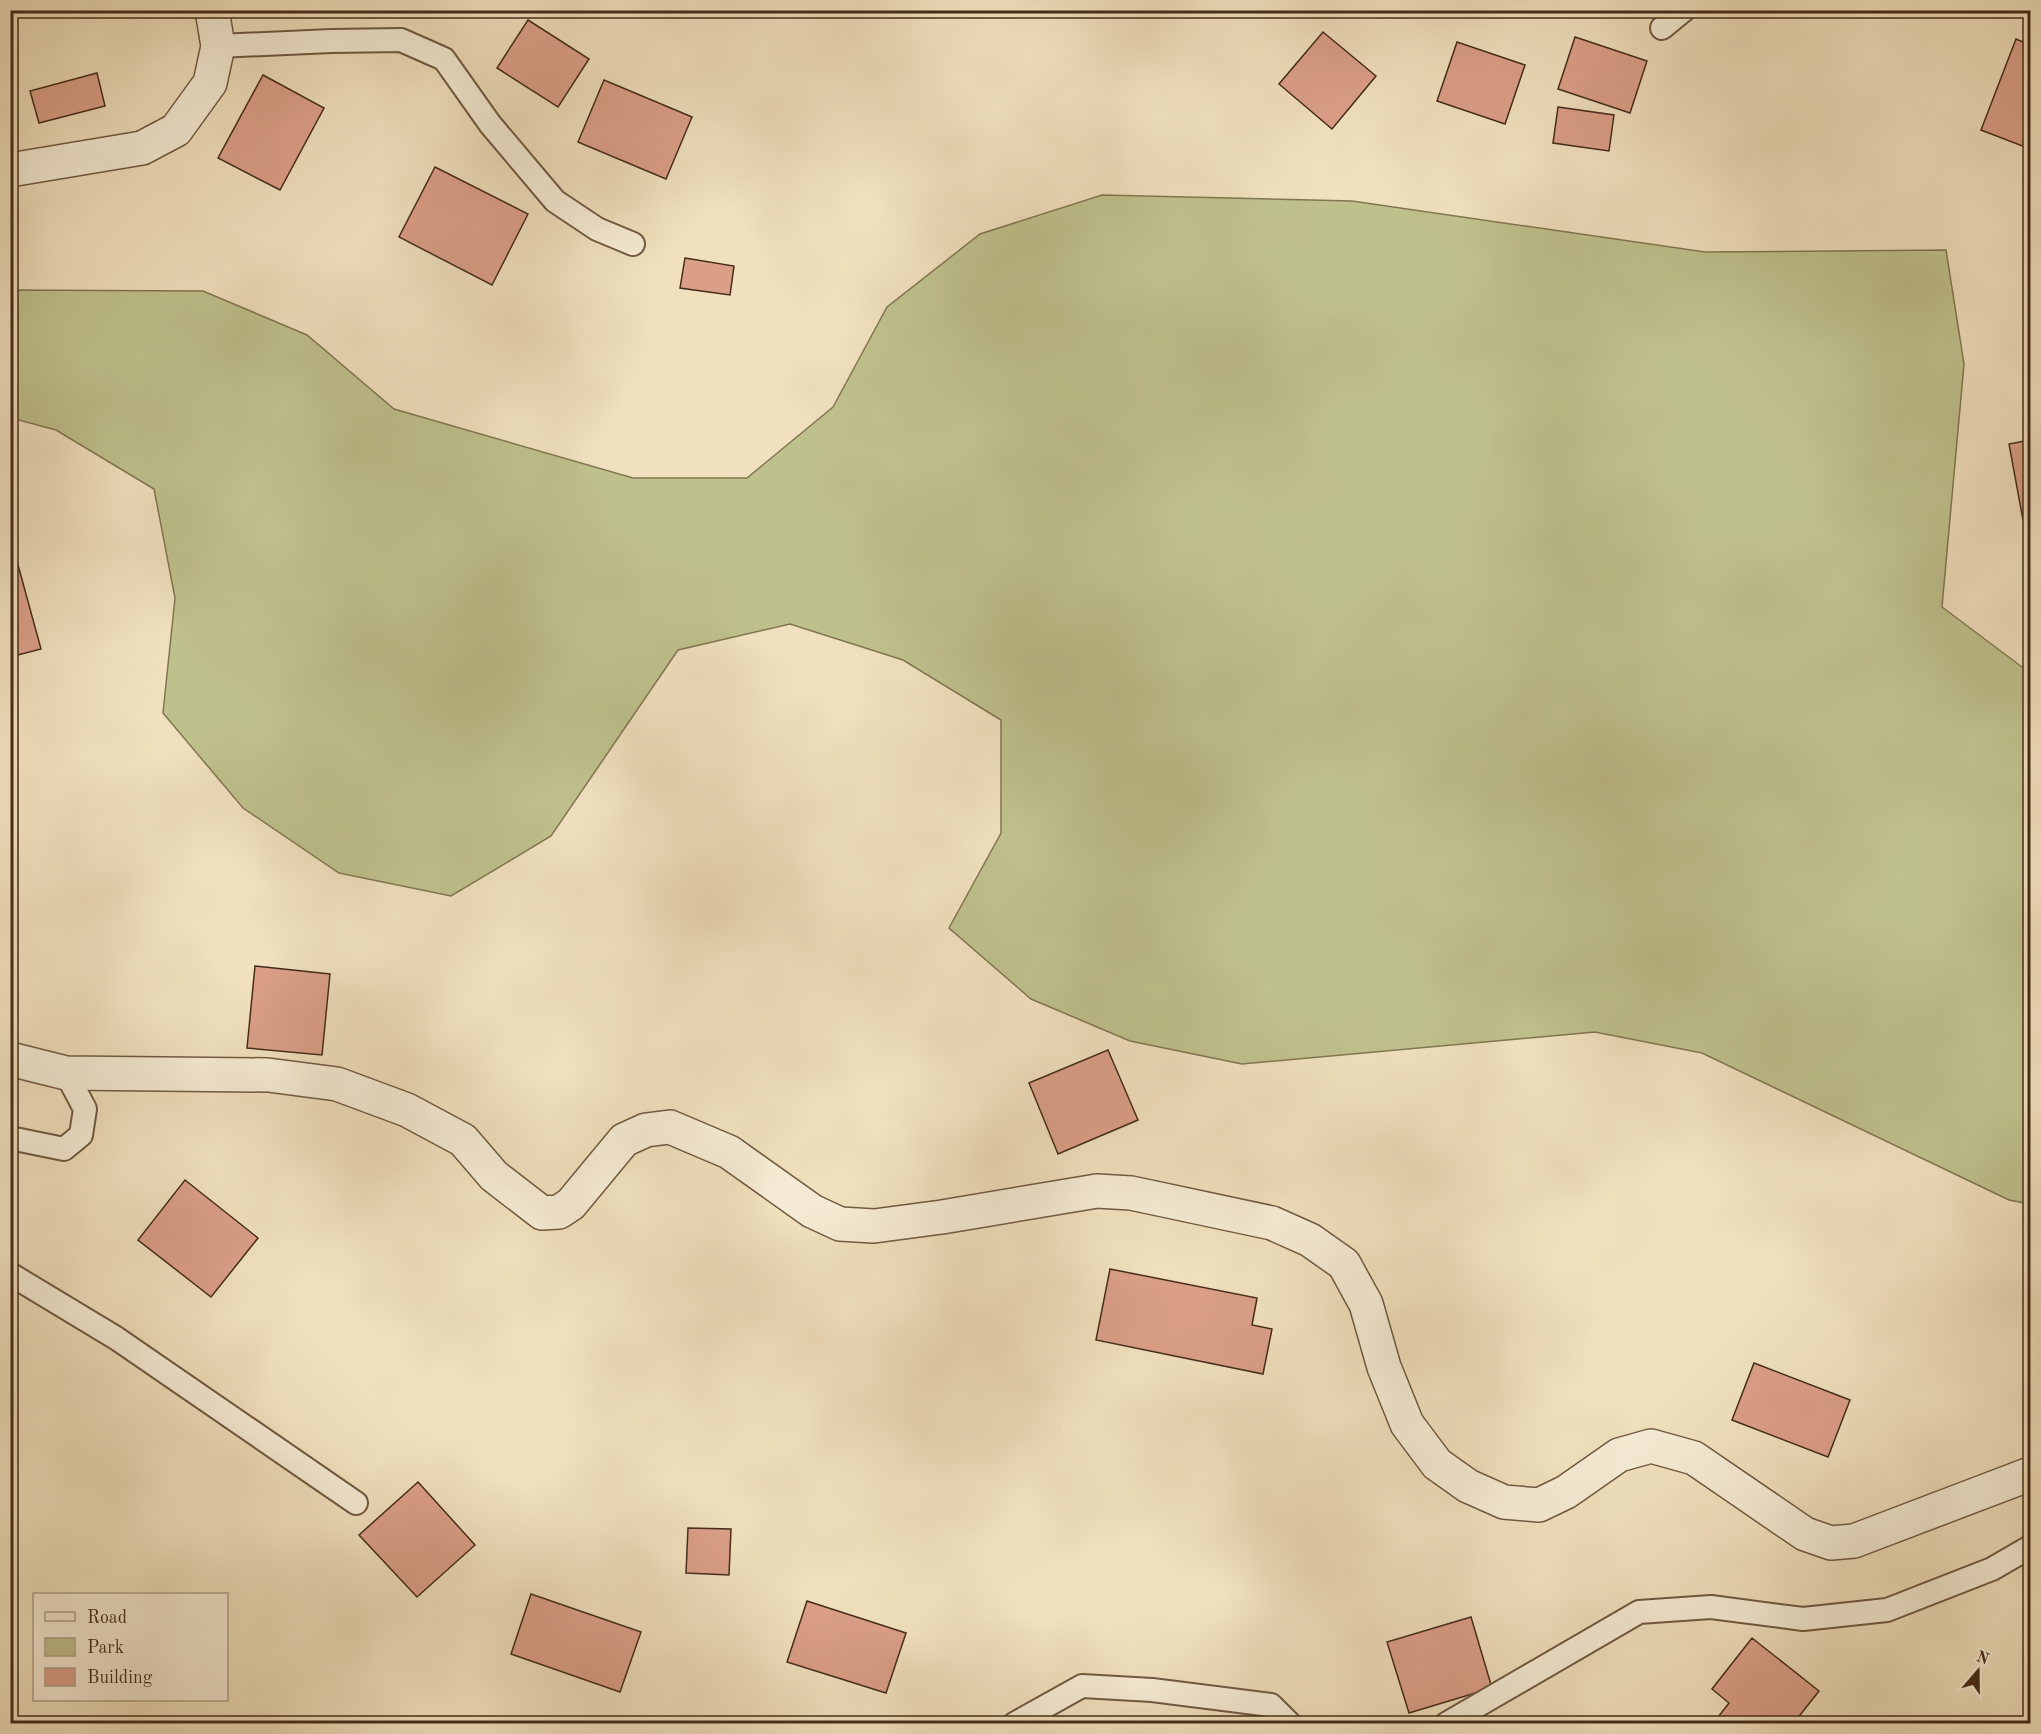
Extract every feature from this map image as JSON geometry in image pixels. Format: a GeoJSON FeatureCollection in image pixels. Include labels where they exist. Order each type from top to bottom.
{"type":"FeatureCollection","features":[{"type":"Feature","properties":{"kind":"street"},"geometry":{"type":"LineString","coordinates":[[10,170],[142,148],[176,130],[210,83],[218,46],[212,10]]}},
{"type":"Feature","properties":{"kind":"street"},"geometry":{"type":"LineString","coordinates":[[10,1059],[66,1073],[268,1076],[337,1084],[407,1110],[463,1140],[494,1176],[542,1213],[559,1212],[571,1204],[624,1140],[646,1130],[670,1127],[729,1152],[812,1211],[840,1224],[874,1226],[931,1219],[1096,1191],[1131,1193],[1272,1223],[1310,1240],[1344,1264],[1366,1304],[1384,1367],[1407,1424],[1437,1464],[1468,1486],[1504,1502],[1539,1505],[1566,1492],[1619,1455],[1651,1446],[1694,1458],[1805,1534],[1831,1543],[1854,1541],[2031,1474]]}},
{"type":"Feature","properties":{"kind":"lane"},"geometry":{"type":"LineString","coordinates":[[1662,28],[1684,10]]}},
{"type":"Feature","properties":{"kind":"lane"},"geometry":{"type":"LineString","coordinates":[[218,46],[331,40],[401,40],[444,59],[490,124],[555,201],[597,228],[633,244]]}},
{"type":"Feature","properties":{"kind":"lane"},"geometry":{"type":"LineString","coordinates":[[10,1138],[64,1149],[81,1135],[85,1110],[66,1073]]}},
{"type":"Feature","properties":{"kind":"lane"},"geometry":{"type":"LineString","coordinates":[[10,1274],[116,1338],[356,1503]]}},
{"type":"Feature","properties":{"kind":"lane"},"geometry":{"type":"LineString","coordinates":[[1446,1724],[1639,1612],[1711,1607],[1803,1619],[1887,1610],[1992,1569],[2031,1547]]}},
{"type":"Feature","properties":{"kind":"lane"},"geometry":{"type":"LineString","coordinates":[[1014,1724],[1082,1686],[1152,1690],[1271,1705],[1290,1724]]}},
{"type":"Feature","properties":{"kind":"green space"},"geometry":{"type":"Polygon","coordinates":[[[1102,195],[1352,201],[1705,252],[1946,250],[1964,364],[1942,607],[2030,673],[2030,1204],[2009,1200],[1702,1053],[1595,1032],[1242,1064],[1130,1041],[1031,999],[949,928],[1001,833],[1001,720],[903,660],[790,624],[678,650],[551,836],[451,896],[339,873],[243,808],[163,713],[175,598],[154,489],[56,430],[11,418],[11,290],[203,291],[307,335],[394,409],[633,478],[747,478],[833,407],[887,307],[980,234],[1102,195]]]}},
{"type":"Feature","properties":{"kind":"building"},"geometry":{"type":"Polygon","coordinates":[[[528,20],[589,59],[558,107],[497,68],[528,20]]]}},
{"type":"Feature","properties":{"kind":"building"},"geometry":{"type":"Polygon","coordinates":[[[1323,32],[1376,76],[1332,129],[1279,84],[1323,32]]]}},
{"type":"Feature","properties":{"kind":"building"},"geometry":{"type":"Polygon","coordinates":[[[1575,37],[1647,61],[1630,113],[1558,89],[1575,37]]]}},
{"type":"Feature","properties":{"kind":"building"},"geometry":{"type":"Polygon","coordinates":[[[2016,39],[2030,45],[2030,149],[1981,130],[2016,39]]]}},
{"type":"Feature","properties":{"kind":"building"},"geometry":{"type":"Polygon","coordinates":[[[1457,42],[1525,65],[1505,124],[1437,101],[1457,42]]]}},
{"type":"Feature","properties":{"kind":"building"},"geometry":{"type":"Polygon","coordinates":[[[97,73],[105,106],[39,123],[30,91],[97,73]]]}},
{"type":"Feature","properties":{"kind":"building"},"geometry":{"type":"Polygon","coordinates":[[[263,75],[324,108],[280,190],[218,158],[263,75]]]}},
{"type":"Feature","properties":{"kind":"building"},"geometry":{"type":"Polygon","coordinates":[[[604,80],[692,117],[666,179],[578,142],[604,80]]]}},
{"type":"Feature","properties":{"kind":"building"},"geometry":{"type":"Polygon","coordinates":[[[1558,107],[1614,115],[1609,151],[1553,143],[1558,107]]]}},
{"type":"Feature","properties":{"kind":"building"},"geometry":{"type":"Polygon","coordinates":[[[435,167],[528,214],[492,285],[399,237],[435,167]]]}},
{"type":"Feature","properties":{"kind":"building"},"geometry":{"type":"Polygon","coordinates":[[[685,258],[734,266],[730,295],[680,288],[685,258]]]}},
{"type":"Feature","properties":{"kind":"building"},"geometry":{"type":"Polygon","coordinates":[[[2030,440],[2030,519],[2023,520],[2009,444],[2030,440]]]}},
{"type":"Feature","properties":{"kind":"building"},"geometry":{"type":"Polygon","coordinates":[[[12,543],[41,649],[10,657],[10,544],[12,543]]]}},
{"type":"Feature","properties":{"kind":"building"},"geometry":{"type":"Polygon","coordinates":[[[255,966],[330,974],[322,1055],[247,1048],[255,966]]]}},
{"type":"Feature","properties":{"kind":"building"},"geometry":{"type":"Polygon","coordinates":[[[1108,1050],[1138,1120],[1058,1154],[1029,1083],[1108,1050]]]}},
{"type":"Feature","properties":{"kind":"building"},"geometry":{"type":"Polygon","coordinates":[[[185,1180],[258,1238],[211,1297],[138,1240],[185,1180]]]}},
{"type":"Feature","properties":{"kind":"building"},"geometry":{"type":"Polygon","coordinates":[[[1110,1269],[1257,1298],[1252,1325],[1272,1329],[1263,1374],[1096,1340],[1110,1269]]]}},
{"type":"Feature","properties":{"kind":"building"},"geometry":{"type":"Polygon","coordinates":[[[1754,1363],[1850,1400],[1828,1457],[1732,1420],[1754,1363]]]}},
{"type":"Feature","properties":{"kind":"building"},"geometry":{"type":"Polygon","coordinates":[[[418,1482],[475,1545],[417,1597],[359,1535],[418,1482]]]}},
{"type":"Feature","properties":{"kind":"building"},"geometry":{"type":"Polygon","coordinates":[[[688,1528],[731,1529],[729,1575],[686,1573],[688,1528]]]}},
{"type":"Feature","properties":{"kind":"building"},"geometry":{"type":"Polygon","coordinates":[[[531,1594],[641,1632],[620,1692],[511,1654],[531,1594]]]}},
{"type":"Feature","properties":{"kind":"building"},"geometry":{"type":"Polygon","coordinates":[[[807,1601],[906,1633],[886,1693],[787,1662],[807,1601]]]}},
{"type":"Feature","properties":{"kind":"building"},"geometry":{"type":"Polygon","coordinates":[[[1471,1617],[1492,1688],[1409,1713],[1387,1642],[1471,1617]]]}},
{"type":"Feature","properties":{"kind":"building"},"geometry":{"type":"Polygon","coordinates":[[[1752,1638],[1819,1691],[1793,1724],[1727,1724],[1718,1717],[1729,1703],[1712,1689],[1752,1638]]]}}]}
